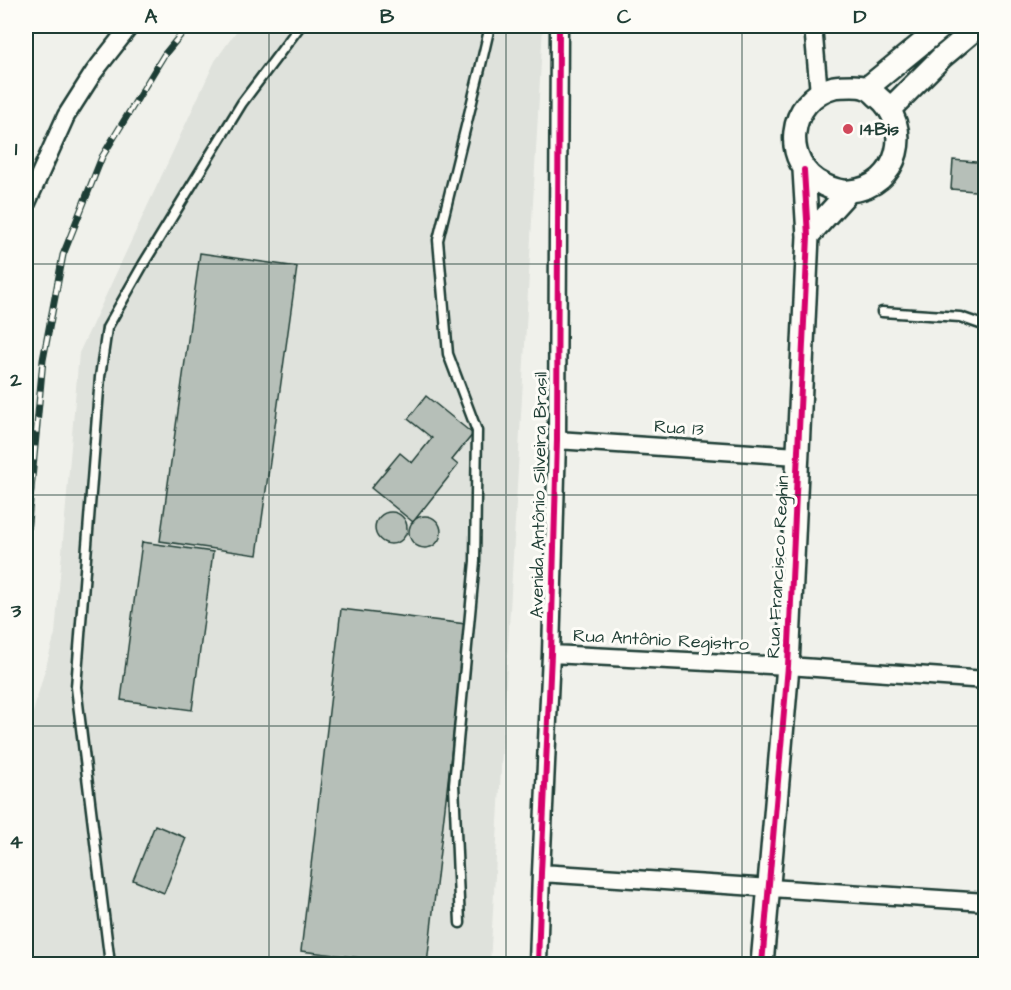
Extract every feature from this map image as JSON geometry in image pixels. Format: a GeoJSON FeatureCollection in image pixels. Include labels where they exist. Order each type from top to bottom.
{"type":"FeatureCollection","features":[{"type":"Feature","properties":{"kind":"street"},"geometry":{"type":"LineString","coordinates":[[26,205],[66,116],[94,72],[130,26]]}},
{"type":"Feature","properties":{"kind":"street","name":"Avenida Antônio Silveira Brasil"},"geometry":{"type":"LineString","coordinates":[[538,964],[551,654],[556,440],[559,26]]}},
{"type":"Feature","properties":{"kind":"street"},"geometry":{"type":"LineString","coordinates":[[813,26],[819,93]]}},
{"type":"Feature","properties":{"kind":"street"},"geometry":{"type":"LineString","coordinates":[[867,88],[943,26]]}},
{"type":"Feature","properties":{"kind":"street"},"geometry":{"type":"LineString","coordinates":[[890,109],[942,57],[979,26]]}},
{"type":"Feature","properties":{"kind":"street"},"geometry":{"type":"LineString","coordinates":[[835,87],[867,88],[884,101],[890,109],[899,132],[898,149],[892,166],[881,178],[866,188],[849,191],[832,189],[816,182],[804,170],[796,154],[794,137],[797,120],[805,105],[819,93],[835,87]]}},
{"type":"Feature","properties":{"kind":"street","name":"Rua Francisco Reghin"},"geometry":{"type":"LineString","coordinates":[[762,964],[788,666],[808,236],[804,170]]}},
{"type":"Feature","properties":{"kind":"street"},"geometry":{"type":"LineString","coordinates":[[808,236],[849,191]]}},
{"type":"Feature","properties":{"kind":"street","name":"Rua 13"},"geometry":{"type":"LineString","coordinates":[[556,440],[798,456]]}},
{"type":"Feature","properties":{"kind":"street","name":"Rua Antônio Registro"},"geometry":{"type":"LineString","coordinates":[[551,654],[788,666],[986,680]]}},
{"type":"Feature","properties":{"kind":"street"},"geometry":{"type":"LineString","coordinates":[[541,873],[986,902]]}},
{"type":"Feature","properties":{"kind":"lane"},"geometry":{"type":"LineString","coordinates":[[110,964],[76,687],[100,377],[107,328],[242,103],[300,26]]}},
{"type":"Feature","properties":{"kind":"lane"},"geometry":{"type":"LineString","coordinates":[[460,923],[454,784],[475,561],[477,431],[448,354],[438,240],[490,26]]}},
{"type":"Feature","properties":{"kind":"lane"},"geometry":{"type":"LineString","coordinates":[[882,312],[960,317],[986,326]]}},
{"type":"Feature","properties":{"kind":"shaded area"},"geometry":{"type":"Polygon","coordinates":[[[240,26],[543,26],[490,964],[26,964],[26,737],[55,634],[79,353],[215,61],[240,26]]]}},
{"type":"Feature","properties":{"kind":"building"},"geometry":{"type":"Polygon","coordinates":[[[953,160],[986,163],[986,192],[951,189],[953,160]]]}},
{"type":"Feature","properties":{"kind":"building"},"geometry":{"type":"Polygon","coordinates":[[[200,253],[297,267],[257,555],[160,541],[200,253]]]}},
{"type":"Feature","properties":{"kind":"building"},"geometry":{"type":"Polygon","coordinates":[[[426,396],[473,434],[452,460],[458,465],[413,522],[371,488],[400,453],[412,463],[432,438],[408,419],[426,396]]]}},
{"type":"Feature","properties":{"kind":"building"},"geometry":{"type":"Polygon","coordinates":[[[391,512],[402,517],[407,528],[402,539],[391,544],[380,539],[375,528],[380,517],[391,512]]]}},
{"type":"Feature","properties":{"kind":"building"},"geometry":{"type":"Polygon","coordinates":[[[425,516],[436,521],[441,532],[436,543],[425,548],[414,543],[409,532],[414,521],[425,516]]]}},
{"type":"Feature","properties":{"kind":"building"},"geometry":{"type":"Polygon","coordinates":[[[142,542],[213,552],[192,710],[121,700],[142,542]]]}},
{"type":"Feature","properties":{"kind":"building"},"geometry":{"type":"Polygon","coordinates":[[[341,609],[466,624],[427,964],[301,951],[341,609]]]}},
{"type":"Feature","properties":{"kind":"building"},"geometry":{"type":"Polygon","coordinates":[[[155,825],[186,838],[164,893],[133,880],[155,825]]]}},
{"type":"Feature","properties":{"kind":"railway"},"geometry":{"type":"LineString","coordinates":[[26,544],[43,360],[63,255],[102,157],[164,55],[188,26]]}},
{"type":"Feature","properties":{"kind":"cycle path"},"geometry":{"type":"LineString","coordinates":[[538,964],[557,440],[559,26]]}},
{"type":"Feature","properties":{"kind":"cycle path"},"geometry":{"type":"LineString","coordinates":[[762,964],[788,666],[808,236],[804,170]]}},
{"type":"Feature","properties":{"kind":"place","name":"14Bis"},"geometry":{"type":"Point","coordinates":[848,129]}}]}
